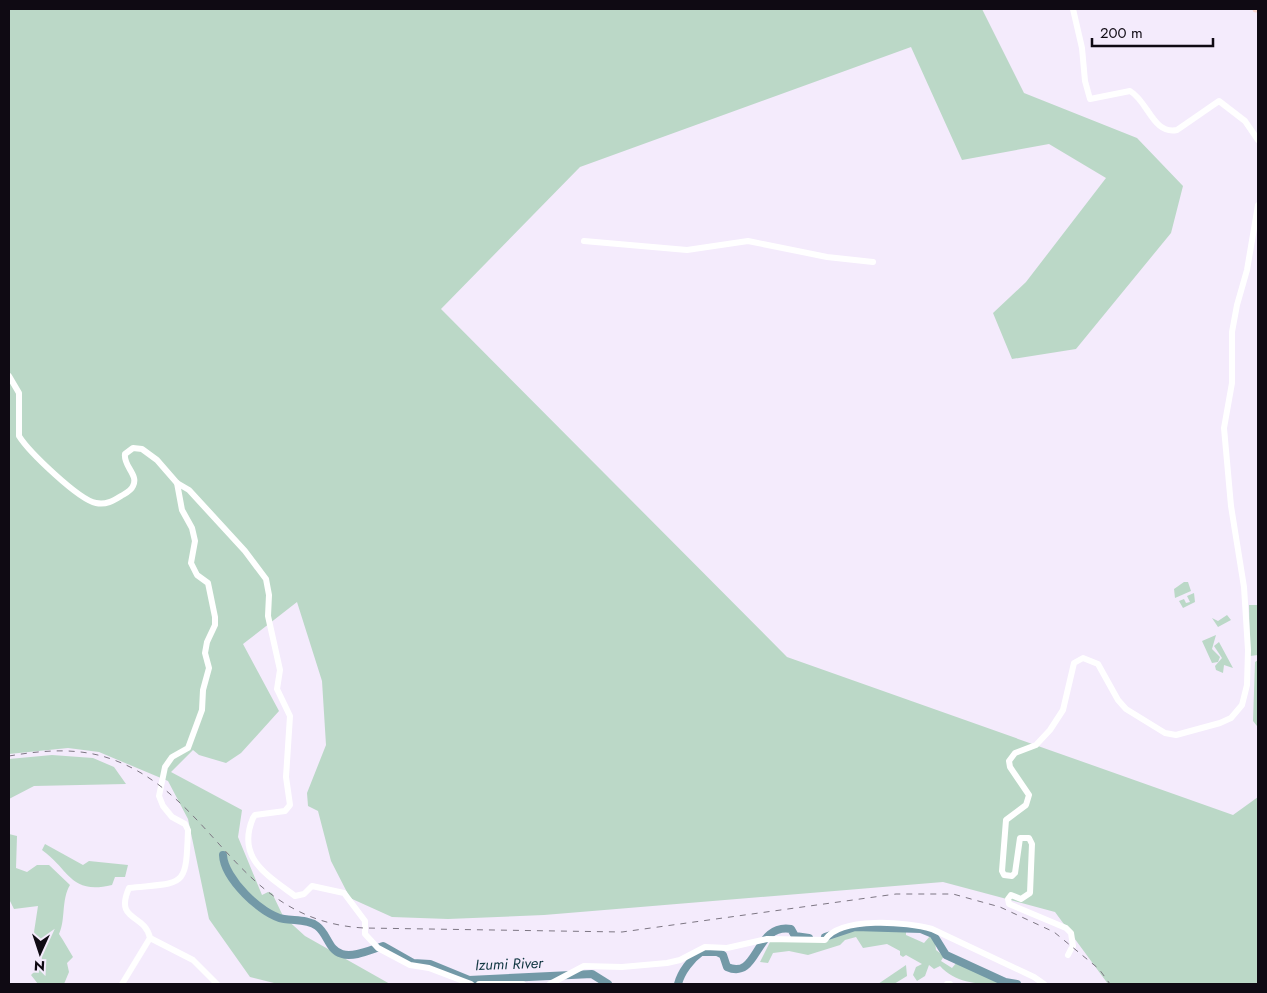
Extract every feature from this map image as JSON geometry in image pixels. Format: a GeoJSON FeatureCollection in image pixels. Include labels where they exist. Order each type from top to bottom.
{"type":"FeatureCollection","features":[{"type":"Feature","properties":{"kind":"street"},"geometry":{"type":"LineString","coordinates":[[1073,9],[1082,48],[1085,81],[1090,99],[1130,90],[1137,95],[1160,127],[1171,131],[1178,130],[1219,101],[1245,121],[1258,140]]}},
{"type":"Feature","properties":{"kind":"street"},"geometry":{"type":"LineString","coordinates":[[1070,950],[1071,933],[1066,928],[1009,904],[1008,899],[1011,895],[1021,899],[1030,893],[1032,844],[1029,838],[1020,838],[1015,873],[1012,876],[1004,875],[1002,871],[1002,849],[1006,820],[1026,804],[1029,795],[1010,767],[1009,761],[1015,753],[1036,745],[1050,730],[1063,710],[1074,662],[1083,658],[1089,658],[1098,664],[1118,700],[1126,709],[1144,722],[1170,735],[1220,723],[1231,718],[1242,705],[1247,685],[1248,650],[1244,586],[1231,506],[1224,428],[1232,383],[1232,332],[1247,270],[1258,205]]}},
{"type":"Feature","properties":{"kind":"street"},"geometry":{"type":"LineString","coordinates":[[584,240],[687,250],[748,241],[827,256],[873,262]]}},
{"type":"Feature","properties":{"kind":"street"},"geometry":{"type":"LineString","coordinates":[[9,376],[19,393],[19,436],[33,453],[82,497],[99,504],[107,504],[128,492],[134,486],[134,480],[124,458],[125,454],[136,447],[157,460],[177,483],[189,490],[240,544],[266,579],[269,595],[268,616],[280,670],[277,689],[290,716],[286,777],[291,800],[290,805],[285,811],[255,815],[250,827],[250,855],[255,864],[295,896],[304,894],[312,886],[344,893],[364,921],[365,934],[373,944],[384,952],[410,966],[429,968],[471,984]]}},
{"type":"Feature","properties":{"kind":"street"},"geometry":{"type":"LineString","coordinates":[[177,483],[182,510],[192,528],[195,541],[191,563],[197,575],[208,583],[212,596],[215,625],[206,642],[205,654],[209,668],[203,690],[202,710],[194,736],[188,748],[172,757],[165,767],[159,796],[163,806],[172,817],[184,824],[188,830],[187,864],[185,872],[178,880],[129,888],[124,900],[124,908],[146,927],[150,938],[193,960],[217,984]]}},
{"type":"Feature","properties":{"kind":"street"},"geometry":{"type":"LineString","coordinates":[[550,984],[584,966],[622,968],[667,963],[680,960],[705,947],[727,948],[764,939],[825,940],[829,934],[856,924],[916,924],[995,958],[1044,984]]}},
{"type":"Feature","properties":{"kind":"street"},"geometry":{"type":"LineString","coordinates":[[122,984],[150,938]]}},
{"type":"Feature","properties":{"kind":"street"},"geometry":{"type":"LineString","coordinates":[[479,984],[523,984]]}},
{"type":"Feature","properties":{"kind":"green space"},"geometry":{"type":"Polygon","coordinates":[[[9,9],[982,9],[1024,93],[1137,138],[1183,186],[1171,233],[1076,349],[1012,359],[993,313],[1026,282],[1106,178],[1049,144],[962,160],[911,47],[580,167],[441,309],[787,657],[1233,815],[1258,797],[1258,984],[1108,984],[1055,912],[943,882],[544,915],[448,919],[392,917],[350,898],[331,861],[318,811],[308,806],[307,793],[326,745],[322,681],[297,602],[243,644],[279,711],[241,753],[226,763],[199,755],[193,750],[171,772],[242,810],[238,837],[262,895],[268,892],[272,893],[283,916],[305,936],[390,984],[278,984],[250,977],[209,919],[188,819],[168,781],[99,752],[68,748],[9,754],[9,9]]]}},
{"type":"Feature","properties":{"kind":"green space"},"geometry":{"type":"Polygon","coordinates":[[[1184,582],[1188,582],[1191,591],[1175,598],[1174,589],[1184,582]]]}},
{"type":"Feature","properties":{"kind":"green space"},"geometry":{"type":"Polygon","coordinates":[[[1194,593],[1195,602],[1183,608],[1179,601],[1184,599],[1186,603],[1190,602],[1187,596],[1194,593]]]}},
{"type":"Feature","properties":{"kind":"green space"},"geometry":{"type":"Polygon","coordinates":[[[1249,605],[1258,605],[1258,655],[1250,656],[1249,605]]]}},
{"type":"Feature","properties":{"kind":"green space"},"geometry":{"type":"Polygon","coordinates":[[[1227,615],[1231,620],[1218,627],[1212,618],[1218,621],[1227,615]]]}},
{"type":"Feature","properties":{"kind":"green space"},"geometry":{"type":"Polygon","coordinates":[[[1216,635],[1212,649],[1220,657],[1218,662],[1212,663],[1202,641],[1216,635]]]}},
{"type":"Feature","properties":{"kind":"green space"},"geometry":{"type":"Polygon","coordinates":[[[1219,642],[1233,668],[1224,665],[1223,673],[1216,670],[1215,666],[1222,658],[1214,646],[1219,642]]]}},
{"type":"Feature","properties":{"kind":"green space"},"geometry":{"type":"Polygon","coordinates":[[[1258,660],[1257,726],[1253,721],[1255,662],[1258,660]]]}},
{"type":"Feature","properties":{"kind":"green space"},"geometry":{"type":"Polygon","coordinates":[[[52,755],[93,758],[114,767],[126,784],[34,786],[9,799],[9,759],[52,755]]]}},
{"type":"Feature","properties":{"kind":"green space"},"geometry":{"type":"Polygon","coordinates":[[[9,834],[17,836],[16,868],[27,872],[37,865],[49,865],[70,885],[65,897],[59,934],[73,957],[67,963],[69,972],[64,984],[38,984],[31,975],[43,963],[34,932],[38,906],[14,909],[9,899],[9,834]]]}},
{"type":"Feature","properties":{"kind":"green space"},"geometry":{"type":"Polygon","coordinates":[[[45,844],[83,865],[89,861],[128,865],[125,877],[115,877],[112,885],[87,887],[79,884],[42,850],[45,844]]]}},
{"type":"Feature","properties":{"kind":"green space"},"geometry":{"type":"Polygon","coordinates":[[[855,928],[906,929],[906,935],[924,943],[930,936],[935,942],[936,950],[944,956],[941,961],[952,968],[957,962],[1010,984],[981,984],[963,980],[947,973],[940,966],[934,969],[929,965],[925,976],[917,981],[913,975],[916,967],[922,964],[906,955],[903,957],[900,955],[900,951],[887,944],[863,948],[856,937],[845,940],[840,945],[808,955],[789,951],[773,953],[768,963],[760,962],[770,942],[776,940],[823,942],[855,928]]]}},
{"type":"Feature","properties":{"kind":"green space"},"geometry":{"type":"Polygon","coordinates":[[[906,965],[907,976],[894,984],[878,984],[906,965]]]}},
{"type":"Feature","properties":{"kind":"waterway","name":"Izumi River"},"geometry":{"type":"LineString","coordinates":[[223,855],[230,874],[245,894],[255,903],[275,916],[305,921],[317,926],[334,949],[342,954],[357,954],[383,946],[413,963],[430,964],[469,980],[592,974],[608,984]]}},
{"type":"Feature","properties":{"kind":"waterway","name":"Izumi River"},"geometry":{"type":"LineString","coordinates":[[825,937],[855,927],[921,929],[933,934],[946,955],[1005,982],[1017,984]]}},
{"type":"Feature","properties":{"kind":"waterway","name":"Izumi River"},"geometry":{"type":"LineString","coordinates":[[678,984],[687,966],[701,952],[717,952],[723,955],[727,967],[737,969],[745,966],[752,960],[763,942],[770,934],[779,929],[791,929],[795,936],[809,938]]}},
{"type":"Feature","properties":{"kind":"railway"},"geometry":{"type":"LineString","coordinates":[[9,756],[49,751],[88,753],[114,760],[149,778],[178,801],[256,882],[286,904],[321,920],[364,928],[622,932],[896,894],[953,894],[1000,907],[1054,932],[1099,969],[1110,984]]}}]}
